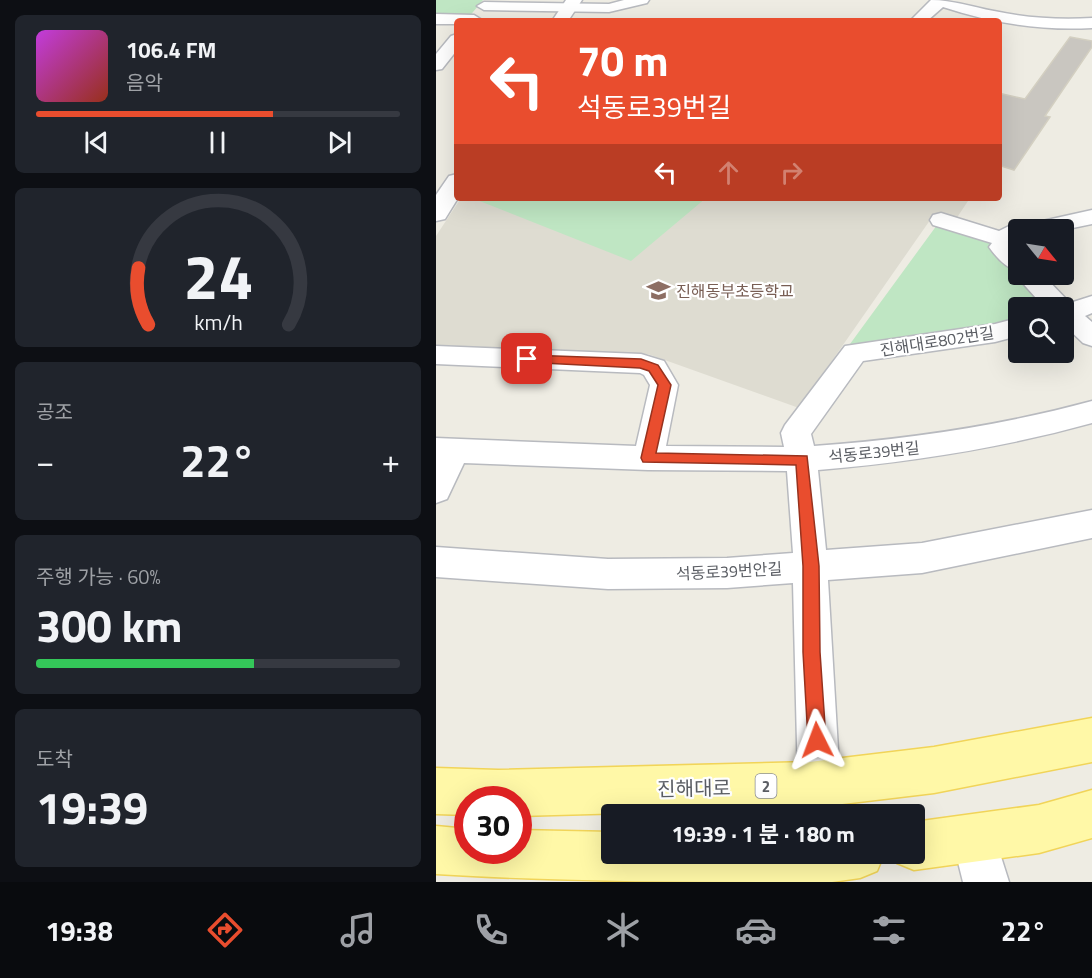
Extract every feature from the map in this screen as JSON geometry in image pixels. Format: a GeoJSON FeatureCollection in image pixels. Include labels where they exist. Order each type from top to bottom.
{"type":"FeatureCollection","features":[{"type":"Feature","properties":{"kind":"main road","name":"진해대로"},"geometry":{"type":"LineString","coordinates":[[436,791],[498,793],[819,783],[945,768],[1092,740]]}},
{"type":"Feature","properties":{"kind":"main road"},"geometry":{"type":"LineString","coordinates":[[925,845],[1039,829],[1092,814]]}},
{"type":"Feature","properties":{"kind":"main road"},"geometry":{"type":"LineString","coordinates":[[436,850],[477,854],[601,857]]}},
{"type":"Feature","properties":{"kind":"street"},"geometry":{"type":"LineString","coordinates":[[475,18],[487,3],[567,10],[609,8],[642,0]]}},
{"type":"Feature","properties":{"kind":"street"},"geometry":{"type":"LineString","coordinates":[[921,18],[939,1],[1013,20],[1071,25],[1092,23]]}},
{"type":"Feature","properties":{"kind":"street"},"geometry":{"type":"LineString","coordinates":[[436,19],[454,19]]}},
{"type":"Feature","properties":{"kind":"street"},"geometry":{"type":"LineString","coordinates":[[440,72],[448,44]]}},
{"type":"Feature","properties":{"kind":"street"},"geometry":{"type":"LineString","coordinates":[[438,209],[454,186]]}},
{"type":"Feature","properties":{"kind":"street"},"geometry":{"type":"LineString","coordinates":[[1074,221],[1092,217]]}},
{"type":"Feature","properties":{"kind":"street"},"geometry":{"type":"LineString","coordinates":[[941,220],[1008,235]]}},
{"type":"Feature","properties":{"kind":"street"},"geometry":{"type":"LineString","coordinates":[[1008,239],[1001,247],[1008,254]]}},
{"type":"Feature","properties":{"kind":"street"},"geometry":{"type":"LineString","coordinates":[[1038,285],[1050,297]]}},
{"type":"Feature","properties":{"kind":"street"},"geometry":{"type":"LineString","coordinates":[[1074,308],[1092,304]]}},
{"type":"Feature","properties":{"kind":"street"},"geometry":{"type":"LineString","coordinates":[[1074,321],[1092,337]]}},
{"type":"Feature","properties":{"kind":"street","name":"진해대로802번길"},"geometry":{"type":"LineString","coordinates":[[802,459],[796,433],[855,353],[1008,330]]}},
{"type":"Feature","properties":{"kind":"street"},"geometry":{"type":"LineString","coordinates":[[436,356],[641,364],[654,368],[664,385],[648,458]]}},
{"type":"Feature","properties":{"kind":"street","name":"석동로39번길"},"geometry":{"type":"LineString","coordinates":[[445,450],[648,458],[802,459],[893,452],[1033,428],[1092,412]]}},
{"type":"Feature","properties":{"kind":"street"},"geometry":{"type":"LineString","coordinates":[[436,490],[445,450]]}},
{"type":"Feature","properties":{"kind":"street"},"geometry":{"type":"LineString","coordinates":[[802,459],[811,566],[812,652],[819,783]]}},
{"type":"Feature","properties":{"kind":"street","name":"석동로39번안길"},"geometry":{"type":"LineString","coordinates":[[436,562],[608,574],[727,573],[922,558],[1092,524]]}},
{"type":"Feature","properties":{"kind":"street"},"geometry":{"type":"LineString","coordinates":[[974,838],[986,882]]}},
{"type":"Feature","properties":{"kind":"shaded area","name":"진해동부초등학교"},"geometry":{"type":"Polygon","coordinates":[[[459,201],[968,201],[956,219],[935,213],[799,408],[648,354],[436,345],[436,236],[459,201]]]}},
{"type":"Feature","properties":{"kind":"green space"},"geometry":{"type":"Polygon","coordinates":[[[436,0],[483,0],[468,18],[436,17],[436,0]]]}},
{"type":"Feature","properties":{"kind":"green space"},"geometry":{"type":"Polygon","coordinates":[[[480,201],[702,201],[631,261],[480,201]]]}},
{"type":"Feature","properties":{"kind":"green space"},"geometry":{"type":"Polygon","coordinates":[[[937,225],[990,241],[1008,260],[1008,285],[1029,285],[1042,297],[1008,297],[1008,322],[857,348],[850,344],[937,225]]]}},
{"type":"Feature","properties":{"kind":"building"},"geometry":{"type":"Polygon","coordinates":[[[1070,37],[1092,41],[1092,47],[1045,116],[1050,117],[1014,170],[1002,166],[1002,94],[1025,99],[1070,37]]]}},
{"type":"Feature","properties":{"kind":"place","name":"진해동부초등학교"},"geometry":{"type":"Point","coordinates":[658,291]}},
{"type":"Feature","properties":{"kind":"route"},"geometry":{"type":"LineString","coordinates":[[527,359],[641,364],[654,368],[664,385],[648,458],[802,459],[811,566],[812,652],[817,740]]}}]}
